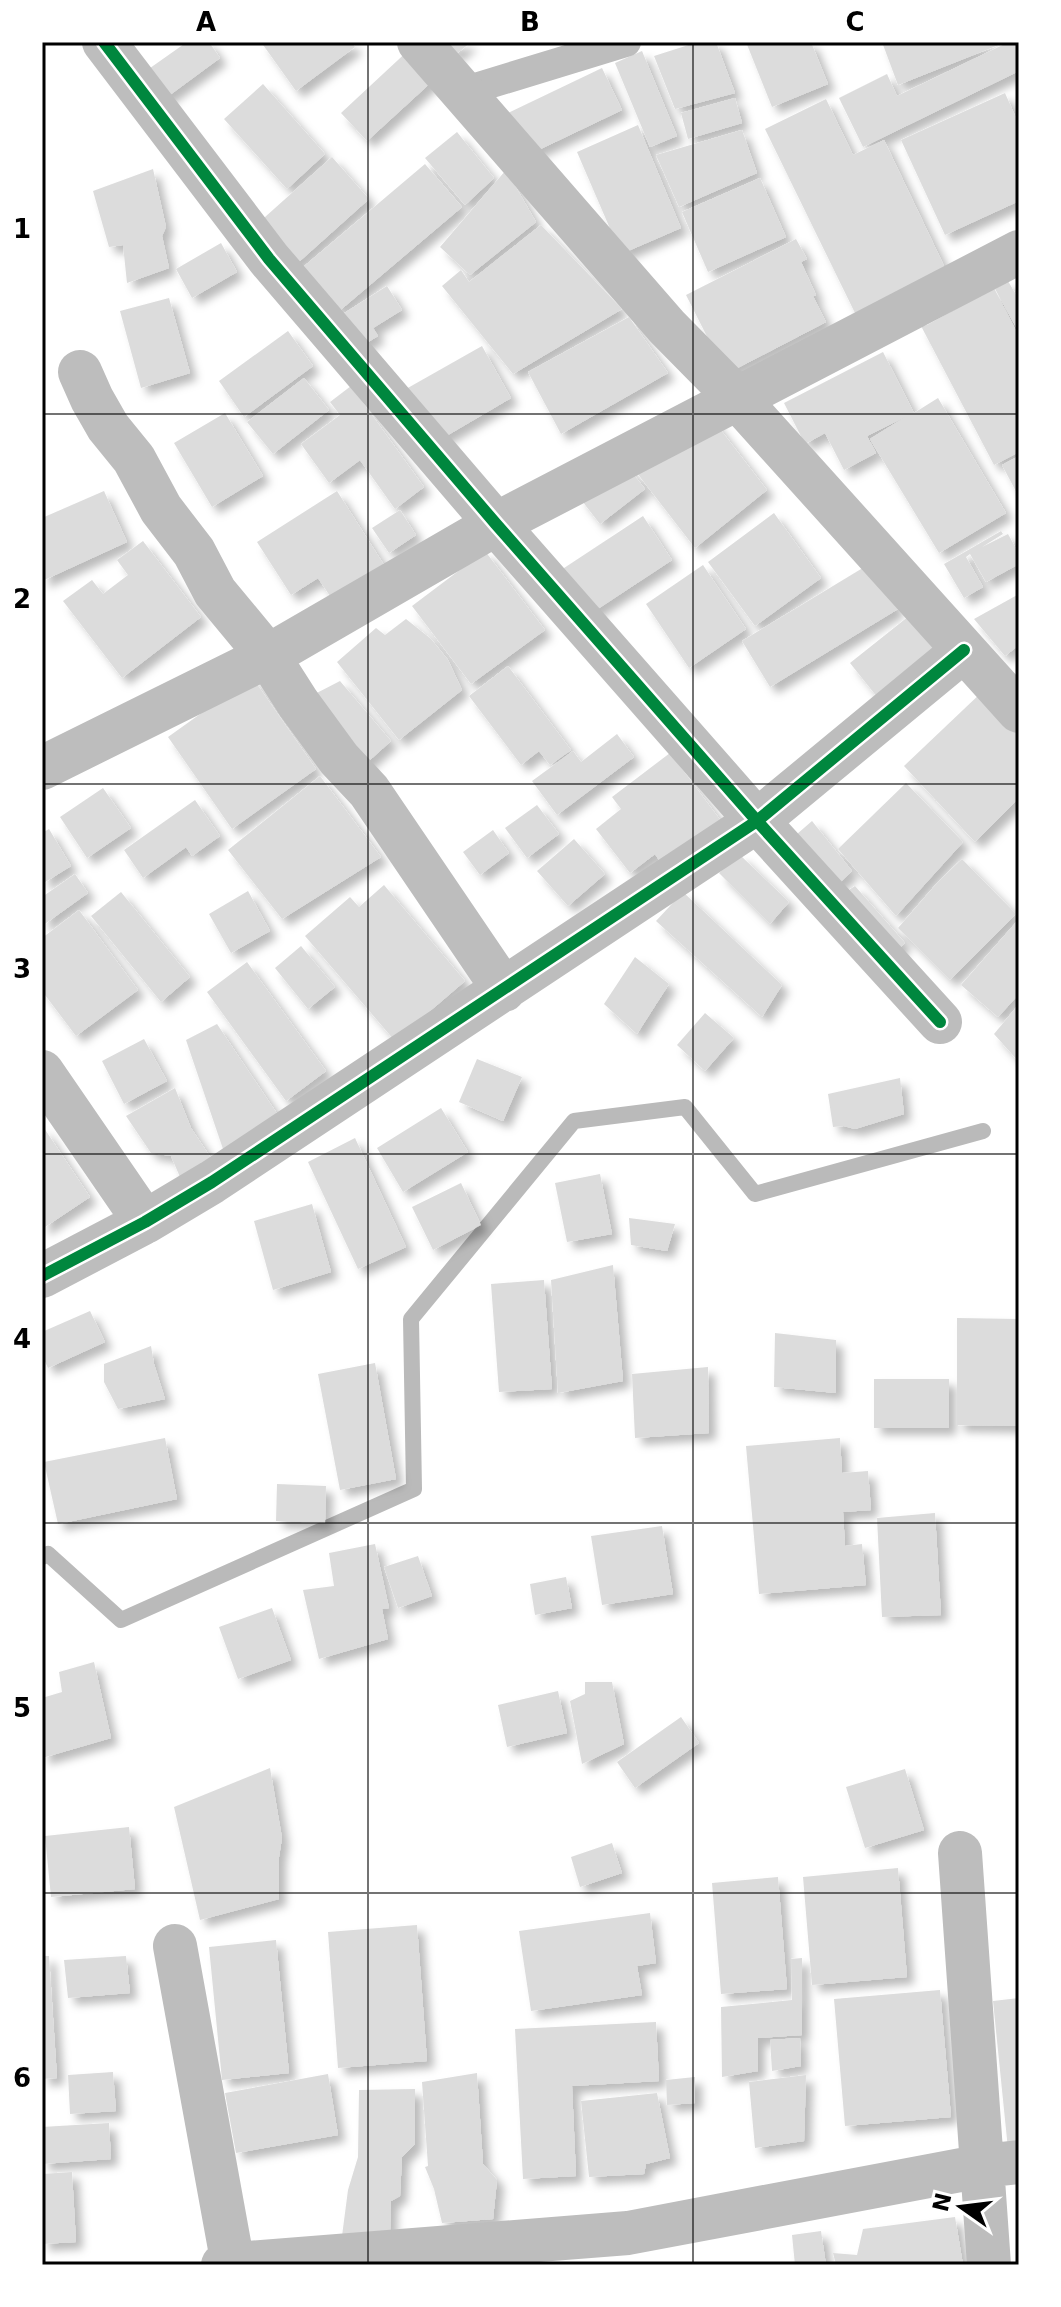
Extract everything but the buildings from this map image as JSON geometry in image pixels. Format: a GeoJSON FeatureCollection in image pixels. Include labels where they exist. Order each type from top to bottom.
{"type":"FeatureCollection","features":[{"type":"Feature","properties":{"kind":"street"},"geometry":{"type":"LineString","coordinates":[[104,42],[269,259],[757,821],[940,1022]]}},
{"type":"Feature","properties":{"kind":"street"},"geometry":{"type":"LineString","coordinates":[[419,42],[667,327],[736,397],[1019,711]]}},
{"type":"Feature","properties":{"kind":"street"},"geometry":{"type":"LineString","coordinates":[[42,768],[268,656],[496,524],[1019,252]]}},
{"type":"Feature","properties":{"kind":"street"},"geometry":{"type":"LineString","coordinates":[[80,372],[108,427],[134,459],[161,509],[194,552],[215,592],[268,656],[339,759],[369,791],[504,990]]}},
{"type":"Feature","properties":{"kind":"street"},"geometry":{"type":"LineString","coordinates":[[42,1276],[145,1222],[212,1182],[757,821],[964,650]]}},
{"type":"Feature","properties":{"kind":"street"},"geometry":{"type":"LineString","coordinates":[[42,1072],[145,1222]]}},
{"type":"Feature","properties":{"kind":"street"},"geometry":{"type":"LineString","coordinates":[[960,1853],[1000,2164],[989,2265]]}},
{"type":"Feature","properties":{"kind":"street"},"geometry":{"type":"LineString","coordinates":[[175,1946],[229,2265],[629,2249],[1000,2164]]}},
{"type":"Feature","properties":{"kind":"lane"},"geometry":{"type":"LineString","coordinates":[[462,92],[626,42]]}},
{"type":"Feature","properties":{"kind":"waterway"},"geometry":{"type":"LineString","coordinates":[[42,1557],[48,1554],[121,1620],[414,1489],[411,1319],[574,1121],[685,1107],[755,1194],[983,1131]]}},
{"type":"Feature","properties":{"kind":"cycle path"},"geometry":{"type":"LineString","coordinates":[[104,42],[269,259],[757,821],[940,1022]]}},
{"type":"Feature","properties":{"kind":"cycle path"},"geometry":{"type":"LineString","coordinates":[[42,1276],[145,1222],[212,1182],[757,821],[964,650]]}}]}
